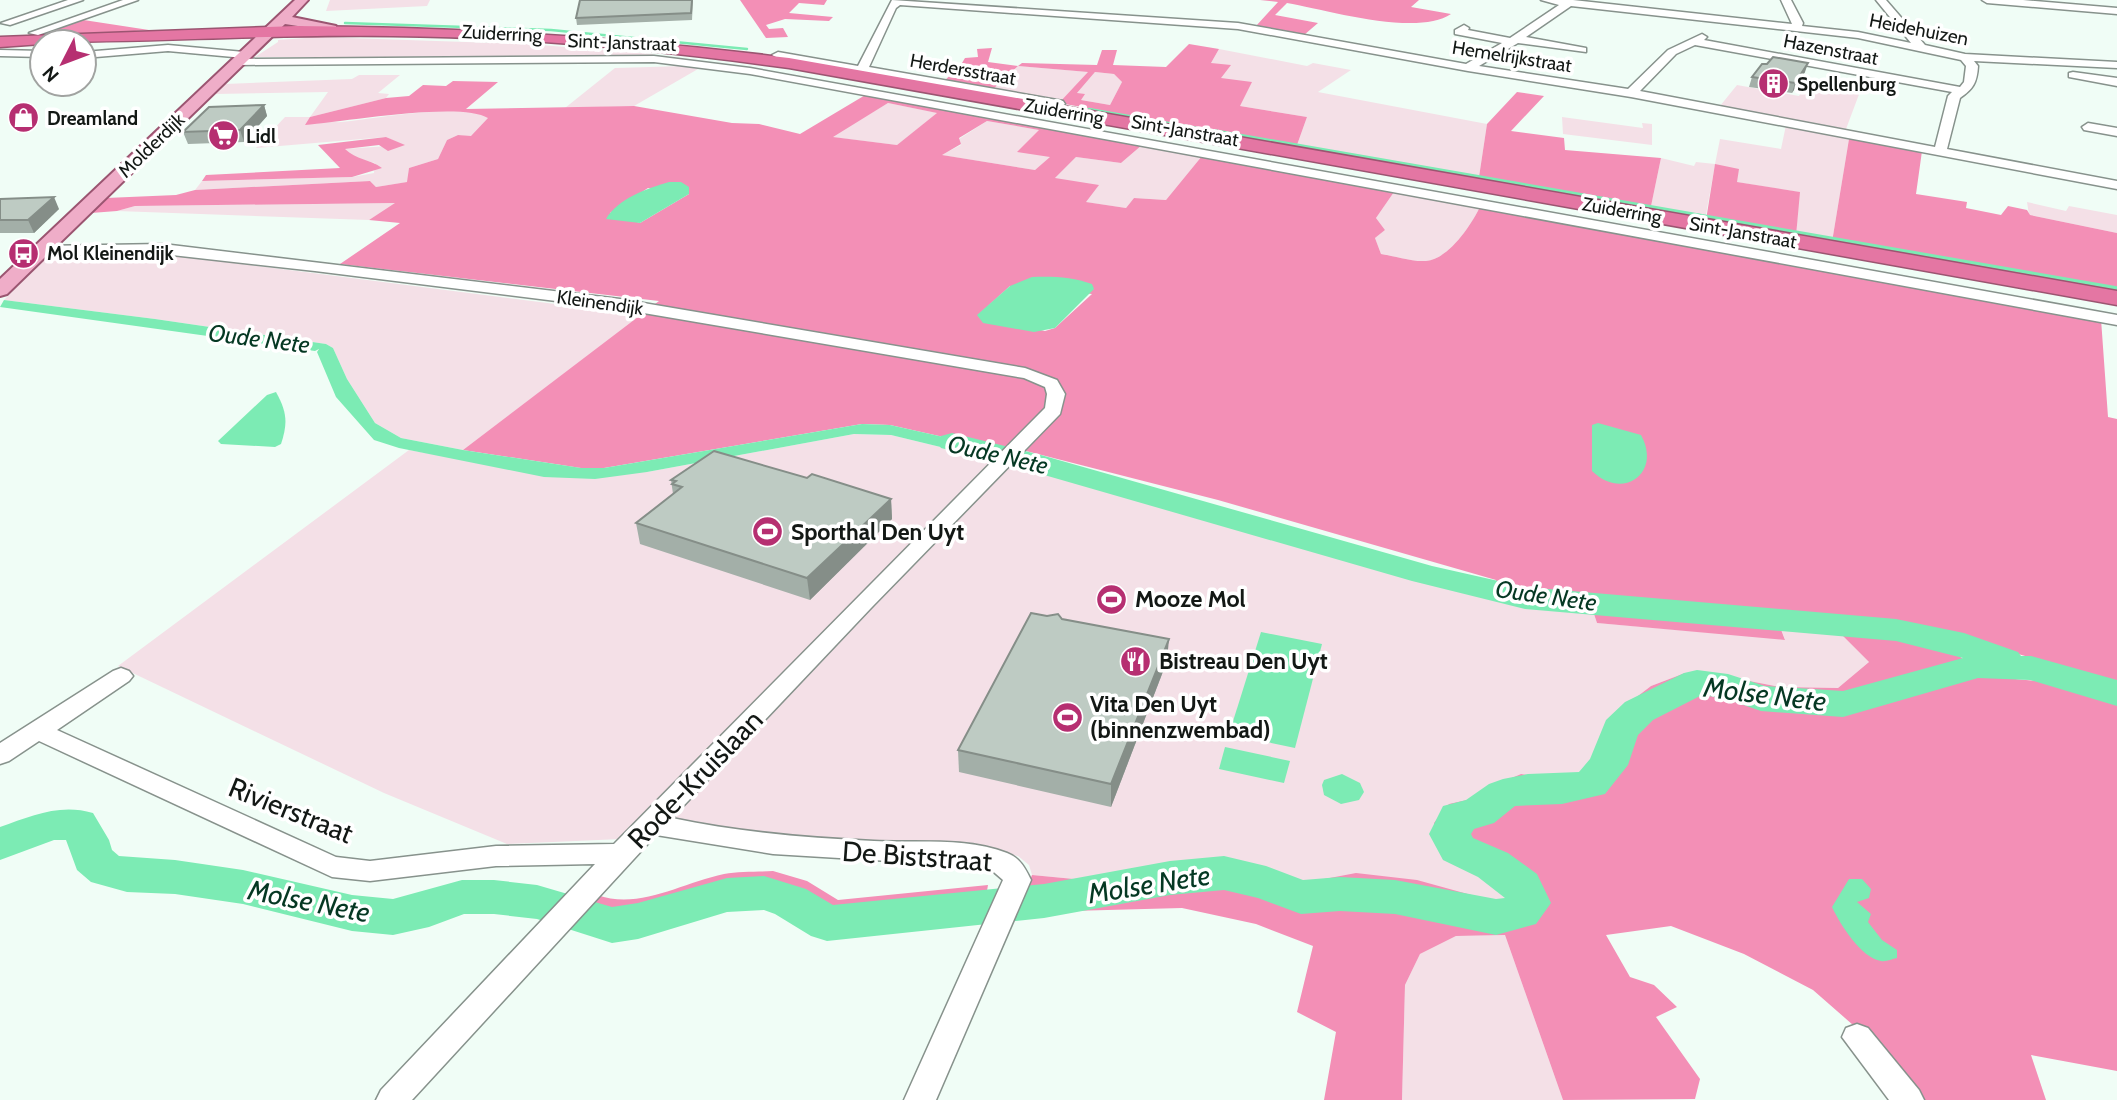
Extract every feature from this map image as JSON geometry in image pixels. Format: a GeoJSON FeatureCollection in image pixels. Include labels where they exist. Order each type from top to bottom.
{"type":"FeatureCollection","features":[{"type":"Feature","properties":{"kind":"highway","name":"Zuiderring"},"geometry":{"type":"LineString","coordinates":[[0,45],[271,28],[461,31],[586,38],[764,59],[2117,298]]}},
{"type":"Feature","properties":{"kind":"highway","name":"Zuiderring"},"geometry":{"type":"LineString","coordinates":[[98,41],[271,28],[584,44],[743,63],[2117,309]]}},
{"type":"Feature","properties":{"kind":"highway","name":"Zuiderring"},"geometry":{"type":"LineString","coordinates":[[0,45],[28,41]]}},
{"type":"Feature","properties":{"kind":"main road","name":"Molderdijk"},"geometry":{"type":"LineString","coordinates":[[0,290],[302,0]]}},
{"type":"Feature","properties":{"kind":"street"},"geometry":{"type":"LineString","coordinates":[[6,23],[78,0]]}},
{"type":"Feature","properties":{"kind":"street"},"geometry":{"type":"LineString","coordinates":[[65,28],[132,0]]}},
{"type":"Feature","properties":{"kind":"street","name":"Heidehuizen"},"geometry":{"type":"LineString","coordinates":[[1547,0],[1869,36],[1965,57],[2003,60],[2020,66],[2117,82]]}},
{"type":"Feature","properties":{"kind":"street"},"geometry":{"type":"LineString","coordinates":[[1786,0],[1798,23],[1795,29]]}},
{"type":"Feature","properties":{"kind":"street"},"geometry":{"type":"LineString","coordinates":[[1881,0],[1920,47]]}},
{"type":"Feature","properties":{"kind":"street"},"geometry":{"type":"LineString","coordinates":[[1987,0],[2117,11]]}},
{"type":"Feature","properties":{"kind":"street"},"geometry":{"type":"LineString","coordinates":[[862,69],[892,6],[899,1]]}},
{"type":"Feature","properties":{"kind":"street","name":"Hemelrijkstraat"},"geometry":{"type":"LineString","coordinates":[[899,1],[1238,26],[1468,68],[1631,93],[2117,185]]}},
{"type":"Feature","properties":{"kind":"street"},"geometry":{"type":"LineString","coordinates":[[1468,68],[1514,41],[1567,4]]}},
{"type":"Feature","properties":{"kind":"street"},"geometry":{"type":"LineString","coordinates":[[1464,28],[1459,32],[1582,50]]}},
{"type":"Feature","properties":{"kind":"street"},"geometry":{"type":"LineString","coordinates":[[1737,34],[1821,32]]}},
{"type":"Feature","properties":{"kind":"street"},"geometry":{"type":"LineString","coordinates":[[1869,36],[1905,32]]}},
{"type":"Feature","properties":{"kind":"street"},"geometry":{"type":"LineString","coordinates":[[1631,93],[1662,59],[1692,41],[1724,34]]}},
{"type":"Feature","properties":{"kind":"street","name":"Hazenstraat"},"geometry":{"type":"LineString","coordinates":[[1692,41],[1964,92]]}},
{"type":"Feature","properties":{"kind":"street","name":"Sint-Janstraat"},"geometry":{"type":"LineString","coordinates":[[98,54],[168,48],[241,58],[654,59],[750,71],[2117,320]]}},
{"type":"Feature","properties":{"kind":"street"},"geometry":{"type":"LineString","coordinates":[[0,53],[28,54]]}},
{"type":"Feature","properties":{"kind":"street","name":"Herdersstraat"},"geometry":{"type":"LineString","coordinates":[[778,55],[1059,104]]}},
{"type":"Feature","properties":{"kind":"street","name":"Herdersstraat"},"geometry":{"type":"LineString","coordinates":[[799,58],[868,57]]}},
{"type":"Feature","properties":{"kind":"street"},"geometry":{"type":"LineString","coordinates":[[1940,152],[1954,96],[1964,92],[1969,85],[1972,70],[1965,57]]}},
{"type":"Feature","properties":{"kind":"street"},"geometry":{"type":"LineString","coordinates":[[2003,60],[2117,65]]}},
{"type":"Feature","properties":{"kind":"street"},"geometry":{"type":"LineString","coordinates":[[2088,127],[2117,132]]}},
{"type":"Feature","properties":{"kind":"street","name":"Kleinendijk"},"geometry":{"type":"LineString","coordinates":[[41,251],[163,249],[593,300],[1038,376],[1056,389],[1058,396],[1054,410],[1008,457]]}},
{"type":"Feature","properties":{"kind":"street","name":"Rode-Kruislaan"},"geometry":{"type":"LineString","coordinates":[[392,1100],[585,892],[863,603],[1008,457]]}},
{"type":"Feature","properties":{"kind":"street"},"geometry":{"type":"LineString","coordinates":[[0,755],[121,676]]}},
{"type":"Feature","properties":{"kind":"street","name":"Rivierstraat"},"geometry":{"type":"LineString","coordinates":[[37,731],[332,867],[370,870],[496,856],[581,853],[621,855]]}},
{"type":"Feature","properties":{"kind":"street","name":"De Biststraat"},"geometry":{"type":"LineString","coordinates":[[652,824],[717,839],[783,846],[978,855],[997,859],[1011,866],[1017,880],[919,1100]]}},
{"type":"Feature","properties":{"kind":"street"},"geometry":{"type":"LineString","coordinates":[[1857,1037],[1908,1100]]}},
{"type":"Feature","properties":{"kind":"shaded area"},"geometry":{"type":"Polygon","coordinates":[[[330,0],[430,0],[427,6],[326,11],[330,0]]]}},
{"type":"Feature","properties":{"kind":"shaded area"},"geometry":{"type":"Polygon","coordinates":[[[740,0],[827,0],[824,5],[799,3],[789,13],[833,17],[829,21],[785,19],[766,25],[769,29],[783,28],[788,37],[766,38],[740,0]]]}},
{"type":"Feature","properties":{"kind":"shaded area"},"geometry":{"type":"Polygon","coordinates":[[[1260,0],[1419,0],[1411,7],[1451,14],[1417,23],[1395,22],[1348,16],[1287,3],[1275,15],[1318,23],[1304,35],[1256,26],[1278,2],[1260,0]]]}},
{"type":"Feature","properties":{"kind":"shaded area"},"geometry":{"type":"Polygon","coordinates":[[[77,19],[149,30],[98,33],[98,28],[54,28],[77,19]]]}},
{"type":"Feature","properties":{"kind":"shaded area"},"geometry":{"type":"Polygon","coordinates":[[[28,35],[28,38],[0,40],[0,37],[28,35]]]}},
{"type":"Feature","properties":{"kind":"shaded area"},"geometry":{"type":"Polygon","coordinates":[[[319,37],[528,44],[654,54],[649,57],[255,57],[278,40],[319,37]]]}},
{"type":"Feature","properties":{"kind":"shaded area"},"geometry":{"type":"Polygon","coordinates":[[[1189,44],[1219,49],[1211,63],[1231,65],[1221,78],[1252,82],[1240,106],[1307,117],[1297,145],[1059,103],[1088,72],[1018,66],[1022,63],[1097,65],[1102,50],[1117,50],[1113,65],[1166,67],[1189,44]],[[1095,72],[1077,93],[1085,94],[1081,100],[1110,105],[1122,82],[1114,74],[1095,72]]]}},
{"type":"Feature","properties":{"kind":"shaded area"},"geometry":{"type":"Polygon","coordinates":[[[992,48],[988,62],[1018,66],[992,90],[906,75],[945,80],[955,71],[947,66],[934,66],[935,63],[962,63],[965,58],[978,57],[977,49],[992,48]]]}},
{"type":"Feature","properties":{"kind":"shaded area"},"geometry":{"type":"Polygon","coordinates":[[[1219,49],[1307,66],[1313,63],[1351,70],[1318,92],[1487,124],[1479,177],[1297,145],[1307,117],[1240,106],[1211,63],[1219,49]]]}},
{"type":"Feature","properties":{"kind":"shaded area"},"geometry":{"type":"Polygon","coordinates":[[[684,66],[698,69],[634,106],[565,108],[615,68],[684,66]]]}},
{"type":"Feature","properties":{"kind":"shaded area"},"geometry":{"type":"Polygon","coordinates":[[[1018,66],[1089,72],[1059,103],[992,90],[1018,66]]]}},
{"type":"Feature","properties":{"kind":"shaded area"},"geometry":{"type":"Polygon","coordinates":[[[1095,72],[1114,74],[1122,82],[1110,105],[1081,100],[1077,93],[1095,72]]]}},
{"type":"Feature","properties":{"kind":"shaded area"},"geometry":{"type":"Polygon","coordinates":[[[359,75],[400,75],[378,93],[389,94],[386,98],[310,117],[328,92],[215,94],[225,84],[352,79],[359,75]]]}},
{"type":"Feature","properties":{"kind":"shaded area"},"geometry":{"type":"Polygon","coordinates":[[[1809,80],[1861,89],[1846,129],[1720,106],[1737,85],[1799,96],[1809,80]]]}},
{"type":"Feature","properties":{"kind":"shaded area"},"geometry":{"type":"Polygon","coordinates":[[[453,81],[498,82],[466,109],[634,106],[732,123],[759,124],[800,134],[867,94],[1142,145],[1121,163],[1076,157],[1055,178],[1099,185],[1086,202],[1126,208],[1134,198],[1166,200],[1202,156],[1394,192],[1376,218],[1385,230],[1375,238],[1381,254],[1409,260],[1426,261],[1443,254],[1465,231],[1480,207],[2101,319],[2108,417],[2117,419],[2117,682],[1951,635],[1891,622],[1817,614],[1547,595],[1495,587],[1496,580],[1218,500],[1026,451],[997,449],[890,425],[862,424],[604,468],[581,468],[463,450],[659,301],[340,264],[400,223],[369,220],[395,203],[135,206],[117,211],[91,213],[106,198],[176,195],[195,190],[370,181],[376,187],[407,182],[409,168],[438,159],[447,140],[458,135],[471,136],[488,118],[474,113],[428,112],[305,125],[310,117],[386,98],[409,96],[423,85],[446,86],[453,81]],[[888,103],[833,137],[897,145],[937,113],[888,103]],[[987,121],[959,138],[961,144],[942,155],[1035,170],[1050,157],[1017,152],[1039,130],[987,121]],[[648,188],[610,213],[640,223],[689,194],[648,188]],[[1010,286],[978,315],[1045,331],[1055,328],[1092,294],[1010,286]]]}},
{"type":"Feature","properties":{"kind":"shaded area"},"geometry":{"type":"Polygon","coordinates":[[[1517,92],[1544,96],[1511,131],[1564,138],[1565,150],[1661,158],[1650,211],[1479,177],[1487,124],[1517,92]]]}},
{"type":"Feature","properties":{"kind":"shaded area"},"geometry":{"type":"Polygon","coordinates":[[[888,103],[938,113],[897,145],[831,137],[888,103]]]}},
{"type":"Feature","properties":{"kind":"shaded area"},"geometry":{"type":"Polygon","coordinates":[[[460,111],[489,118],[471,137],[458,135],[447,140],[438,159],[409,168],[408,182],[376,187],[370,181],[195,190],[202,181],[352,177],[374,173],[375,163],[354,158],[344,149],[403,145],[386,137],[256,148],[285,117],[310,117],[338,122],[460,111]]]}},
{"type":"Feature","properties":{"kind":"shaded area"},"geometry":{"type":"Polygon","coordinates":[[[1562,117],[1643,128],[1642,123],[1652,124],[1652,145],[1563,134],[1562,117]]]}},
{"type":"Feature","properties":{"kind":"shaded area"},"geometry":{"type":"Polygon","coordinates":[[[987,121],[1040,130],[1051,157],[1035,170],[941,155],[961,145],[959,139],[987,121]]]}},
{"type":"Feature","properties":{"kind":"shaded area"},"geometry":{"type":"Polygon","coordinates":[[[1786,125],[1849,139],[1832,242],[1796,236],[1799,192],[1736,182],[1715,165],[1705,220],[1650,211],[1661,158],[1694,166],[1696,162],[1715,164],[1720,139],[1781,149],[1786,125]]]}},
{"type":"Feature","properties":{"kind":"shaded area"},"geometry":{"type":"Polygon","coordinates":[[[1788,126],[1922,151],[1916,194],[1967,202],[1966,208],[2001,215],[2008,206],[2027,210],[2030,215],[2117,233],[2117,293],[1832,242],[1849,139],[1788,126]]]}},
{"type":"Feature","properties":{"kind":"shaded area"},"geometry":{"type":"Polygon","coordinates":[[[386,137],[405,145],[388,151],[379,145],[345,149],[382,168],[352,177],[202,181],[206,175],[340,168],[318,145],[386,137]]]}},
{"type":"Feature","properties":{"kind":"shaded area"},"geometry":{"type":"Polygon","coordinates":[[[1142,145],[1202,156],[1166,200],[1134,198],[1126,208],[1085,202],[1098,186],[1054,179],[1076,157],[1121,163],[1142,145]]]}},
{"type":"Feature","properties":{"kind":"shaded area"},"geometry":{"type":"Polygon","coordinates":[[[1715,164],[1739,169],[1737,182],[1800,192],[1796,236],[1706,220],[1715,164]]]}},
{"type":"Feature","properties":{"kind":"shaded area"},"geometry":{"type":"Polygon","coordinates":[[[1394,192],[1480,207],[1465,231],[1443,254],[1426,261],[1409,260],[1381,254],[1375,238],[1385,230],[1376,218],[1394,192]]]}},
{"type":"Feature","properties":{"kind":"shaded area"},"geometry":{"type":"Polygon","coordinates":[[[2027,202],[2066,211],[2069,206],[2117,215],[2117,233],[2029,215],[2027,202]]]}},
{"type":"Feature","properties":{"kind":"shaded area"},"geometry":{"type":"Polygon","coordinates":[[[397,203],[369,220],[117,211],[135,206],[397,203]]]}},
{"type":"Feature","properties":{"kind":"shaded area"},"geometry":{"type":"Polygon","coordinates":[[[156,253],[642,315],[463,450],[401,438],[375,423],[347,379],[333,348],[326,344],[4,300],[47,257],[156,253]]]}},
{"type":"Feature","properties":{"kind":"shaded area"},"geometry":{"type":"Polygon","coordinates":[[[854,434],[891,435],[990,459],[1495,600],[1593,611],[1597,623],[1785,639],[1780,627],[1839,632],[1869,662],[1838,688],[1780,687],[1685,673],[1651,686],[1613,715],[1599,751],[1587,770],[1573,777],[1551,778],[1521,774],[1495,785],[1476,798],[1449,805],[1457,858],[1489,873],[1512,889],[1514,900],[1493,901],[1449,891],[1321,881],[1298,884],[1227,862],[1074,879],[1032,875],[1029,865],[1018,856],[973,848],[826,841],[671,822],[621,839],[507,844],[384,793],[118,666],[409,450],[449,457],[647,472],[854,434]]]}},
{"type":"Feature","properties":{"kind":"shaded area"},"geometry":{"type":"Polygon","coordinates":[[[1593,611],[1780,627],[1785,640],[1597,623],[1593,611]]]}},
{"type":"Feature","properties":{"kind":"shaded area"},"geometry":{"type":"Polygon","coordinates":[[[1836,629],[1945,644],[1983,676],[2037,681],[2117,703],[2117,1071],[2031,1055],[2046,1100],[1917,1100],[1861,1032],[1813,990],[1744,954],[1671,926],[1606,935],[1630,977],[1654,985],[1677,1007],[1656,1017],[1700,1079],[1695,1099],[1563,1100],[1505,935],[1456,936],[1420,954],[1405,985],[1402,1100],[1324,1100],[1336,1032],[1297,1012],[1313,946],[1256,924],[1182,908],[1070,911],[1023,896],[1032,875],[1074,879],[1227,862],[1298,884],[1356,873],[1417,880],[1493,901],[1513,900],[1512,888],[1489,873],[1456,858],[1437,840],[1434,823],[1449,804],[1476,798],[1495,785],[1521,774],[1551,778],[1573,777],[1587,770],[1599,751],[1613,715],[1651,686],[1685,673],[1780,687],[1838,688],[1869,662],[1836,629]]]}},
{"type":"Feature","properties":{"kind":"shaded area"},"geometry":{"type":"Polygon","coordinates":[[[773,871],[807,881],[838,900],[988,885],[984,908],[827,923],[790,901],[764,893],[727,895],[638,921],[612,925],[579,916],[597,895],[613,899],[645,897],[724,874],[773,871]]]}},
{"type":"Feature","properties":{"kind":"shaded area"},"geometry":{"type":"Polygon","coordinates":[[[1505,935],[1563,1100],[1402,1100],[1405,985],[1420,954],[1456,936],[1505,935]]]}},
{"type":"Feature","properties":{"kind":"water"},"geometry":{"type":"Polygon","coordinates":[[[669,182],[681,182],[689,187],[689,194],[640,223],[606,219],[625,200],[669,182]]]}},
{"type":"Feature","properties":{"kind":"water"},"geometry":{"type":"Polygon","coordinates":[[[1032,277],[1077,280],[1092,284],[1094,289],[1055,328],[1034,332],[983,323],[977,315],[1010,286],[1032,277]]]}},
{"type":"Feature","properties":{"kind":"water"},"geometry":{"type":"Polygon","coordinates":[[[4,300],[326,344],[333,348],[347,379],[375,423],[401,438],[581,468],[604,468],[862,424],[890,425],[997,449],[990,459],[891,435],[854,434],[647,472],[595,479],[544,477],[399,448],[374,440],[336,397],[317,352],[319,349],[315,351],[0,307],[4,300]]]}},
{"type":"Feature","properties":{"kind":"water"},"geometry":{"type":"Polygon","coordinates":[[[276,392],[285,418],[281,444],[275,447],[221,444],[218,441],[267,395],[276,392]]]}},
{"type":"Feature","properties":{"kind":"water"},"geometry":{"type":"Polygon","coordinates":[[[1598,423],[1641,435],[1647,461],[1636,478],[1627,483],[1616,483],[1604,480],[1592,471],[1592,425],[1598,423]]]}},
{"type":"Feature","properties":{"kind":"water"},"geometry":{"type":"Polygon","coordinates":[[[1261,632],[1322,644],[1295,748],[1229,734],[1261,632]]]}},
{"type":"Feature","properties":{"kind":"water"},"geometry":{"type":"Polygon","coordinates":[[[1225,747],[1290,761],[1284,783],[1219,769],[1225,747]]]}},
{"type":"Feature","properties":{"kind":"water"},"geometry":{"type":"Polygon","coordinates":[[[1342,774],[1360,783],[1364,792],[1359,800],[1341,804],[1324,795],[1324,780],[1342,774]]]}},
{"type":"Feature","properties":{"kind":"water"},"geometry":{"type":"Polygon","coordinates":[[[1849,879],[1862,879],[1871,889],[1869,898],[1857,902],[1871,914],[1868,922],[1882,940],[1897,950],[1897,958],[1883,961],[1873,959],[1859,947],[1840,922],[1832,907],[1849,879]]]}},
{"type":"Feature","properties":{"kind":"building"},"geometry":{"type":"Polygon","coordinates":[[[580,0],[692,0],[691,13],[576,18],[580,0]]]}},
{"type":"Feature","properties":{"kind":"building"},"geometry":{"type":"Polygon","coordinates":[[[1773,57],[1808,63],[1795,83],[1752,77],[1762,64],[1767,64],[1773,57]]]}},
{"type":"Feature","properties":{"kind":"building"},"geometry":{"type":"Polygon","coordinates":[[[264,105],[240,130],[183,132],[209,107],[264,105]]]}},
{"type":"Feature","properties":{"kind":"building"},"geometry":{"type":"Polygon","coordinates":[[[54,197],[28,220],[0,220],[0,199],[54,197]]]}},
{"type":"Feature","properties":{"kind":"building","name":"Sporthal Den Uyt"},"geometry":{"type":"Polygon","coordinates":[[[714,451],[807,478],[812,474],[891,499],[807,578],[636,523],[682,487],[672,484],[676,481],[671,480],[714,451]]]}},
{"type":"Feature","properties":{"kind":"building","name":"Vita Den Uyt (binnenzwembad)"},"geometry":{"type":"Polygon","coordinates":[[[1031,613],[1047,616],[1058,614],[1062,619],[1169,639],[1111,784],[958,750],[1031,613]]]}},
{"type":"Feature","properties":{"kind":"waterway"},"geometry":{"type":"LineString","coordinates":[[345,23],[551,30],[747,49]]}},
{"type":"Feature","properties":{"kind":"waterway"},"geometry":{"type":"LineString","coordinates":[[1089,109],[1225,133]]}},
{"type":"Feature","properties":{"kind":"waterway"},"geometry":{"type":"LineString","coordinates":[[1215,131],[2117,288]]}},
{"type":"Feature","properties":{"kind":"waterway","name":"Oude Nete"},"geometry":{"type":"LineString","coordinates":[[952,442],[1030,461],[1424,574],[1525,598],[1896,630],[1951,641],[2005,660]]}},
{"type":"Feature","properties":{"kind":"waterway","name":"Molse Nete"},"geometry":{"type":"LineString","coordinates":[[0,844],[51,825],[78,824],[88,840],[92,858],[106,870],[127,875],[175,877],[243,887],[352,913],[393,917],[429,909],[462,897],[494,897],[537,902],[612,925],[638,921],[727,895],[764,893],[790,901],[827,923],[1044,901],[1170,878],[1224,873],[1266,883],[1301,897],[1340,894],[1395,897],[1496,917],[1520,912],[1529,903],[1522,886],[1493,865],[1458,849],[1450,834],[1458,817],[1479,812],[1503,794],[1528,789],[1562,789],[1591,784],[1608,765],[1620,729],[1639,711],[1697,682],[1728,686],[1761,698],[1843,704],[1977,666],[2031,668],[2117,693]]}},
{"type":"Feature","properties":{"kind":"place","name":"Spellenburg"},"geometry":{"type":"Point","coordinates":[1774,84]}},
{"type":"Feature","properties":{"kind":"place","name":"Dreamland"},"geometry":{"type":"Point","coordinates":[24,118]}},
{"type":"Feature","properties":{"kind":"place","name":"Lidl"},"geometry":{"type":"Point","coordinates":[223,136]}},
{"type":"Feature","properties":{"kind":"place","name":"Mol Kleinendijk"},"geometry":{"type":"Point","coordinates":[24,253]}},
{"type":"Feature","properties":{"kind":"place","name":"Sporthal Den Uyt"},"geometry":{"type":"Point","coordinates":[768,532]}},
{"type":"Feature","properties":{"kind":"place","name":"Mooze Mol"},"geometry":{"type":"Point","coordinates":[1112,599]}},
{"type":"Feature","properties":{"kind":"place","name":"Bistreau Den Uyt"},"geometry":{"type":"Point","coordinates":[1136,661]}},
{"type":"Feature","properties":{"kind":"place","name":"Vita Den Uyt (binnenzwembad)"},"geometry":{"type":"Point","coordinates":[1067,717]}}]}
